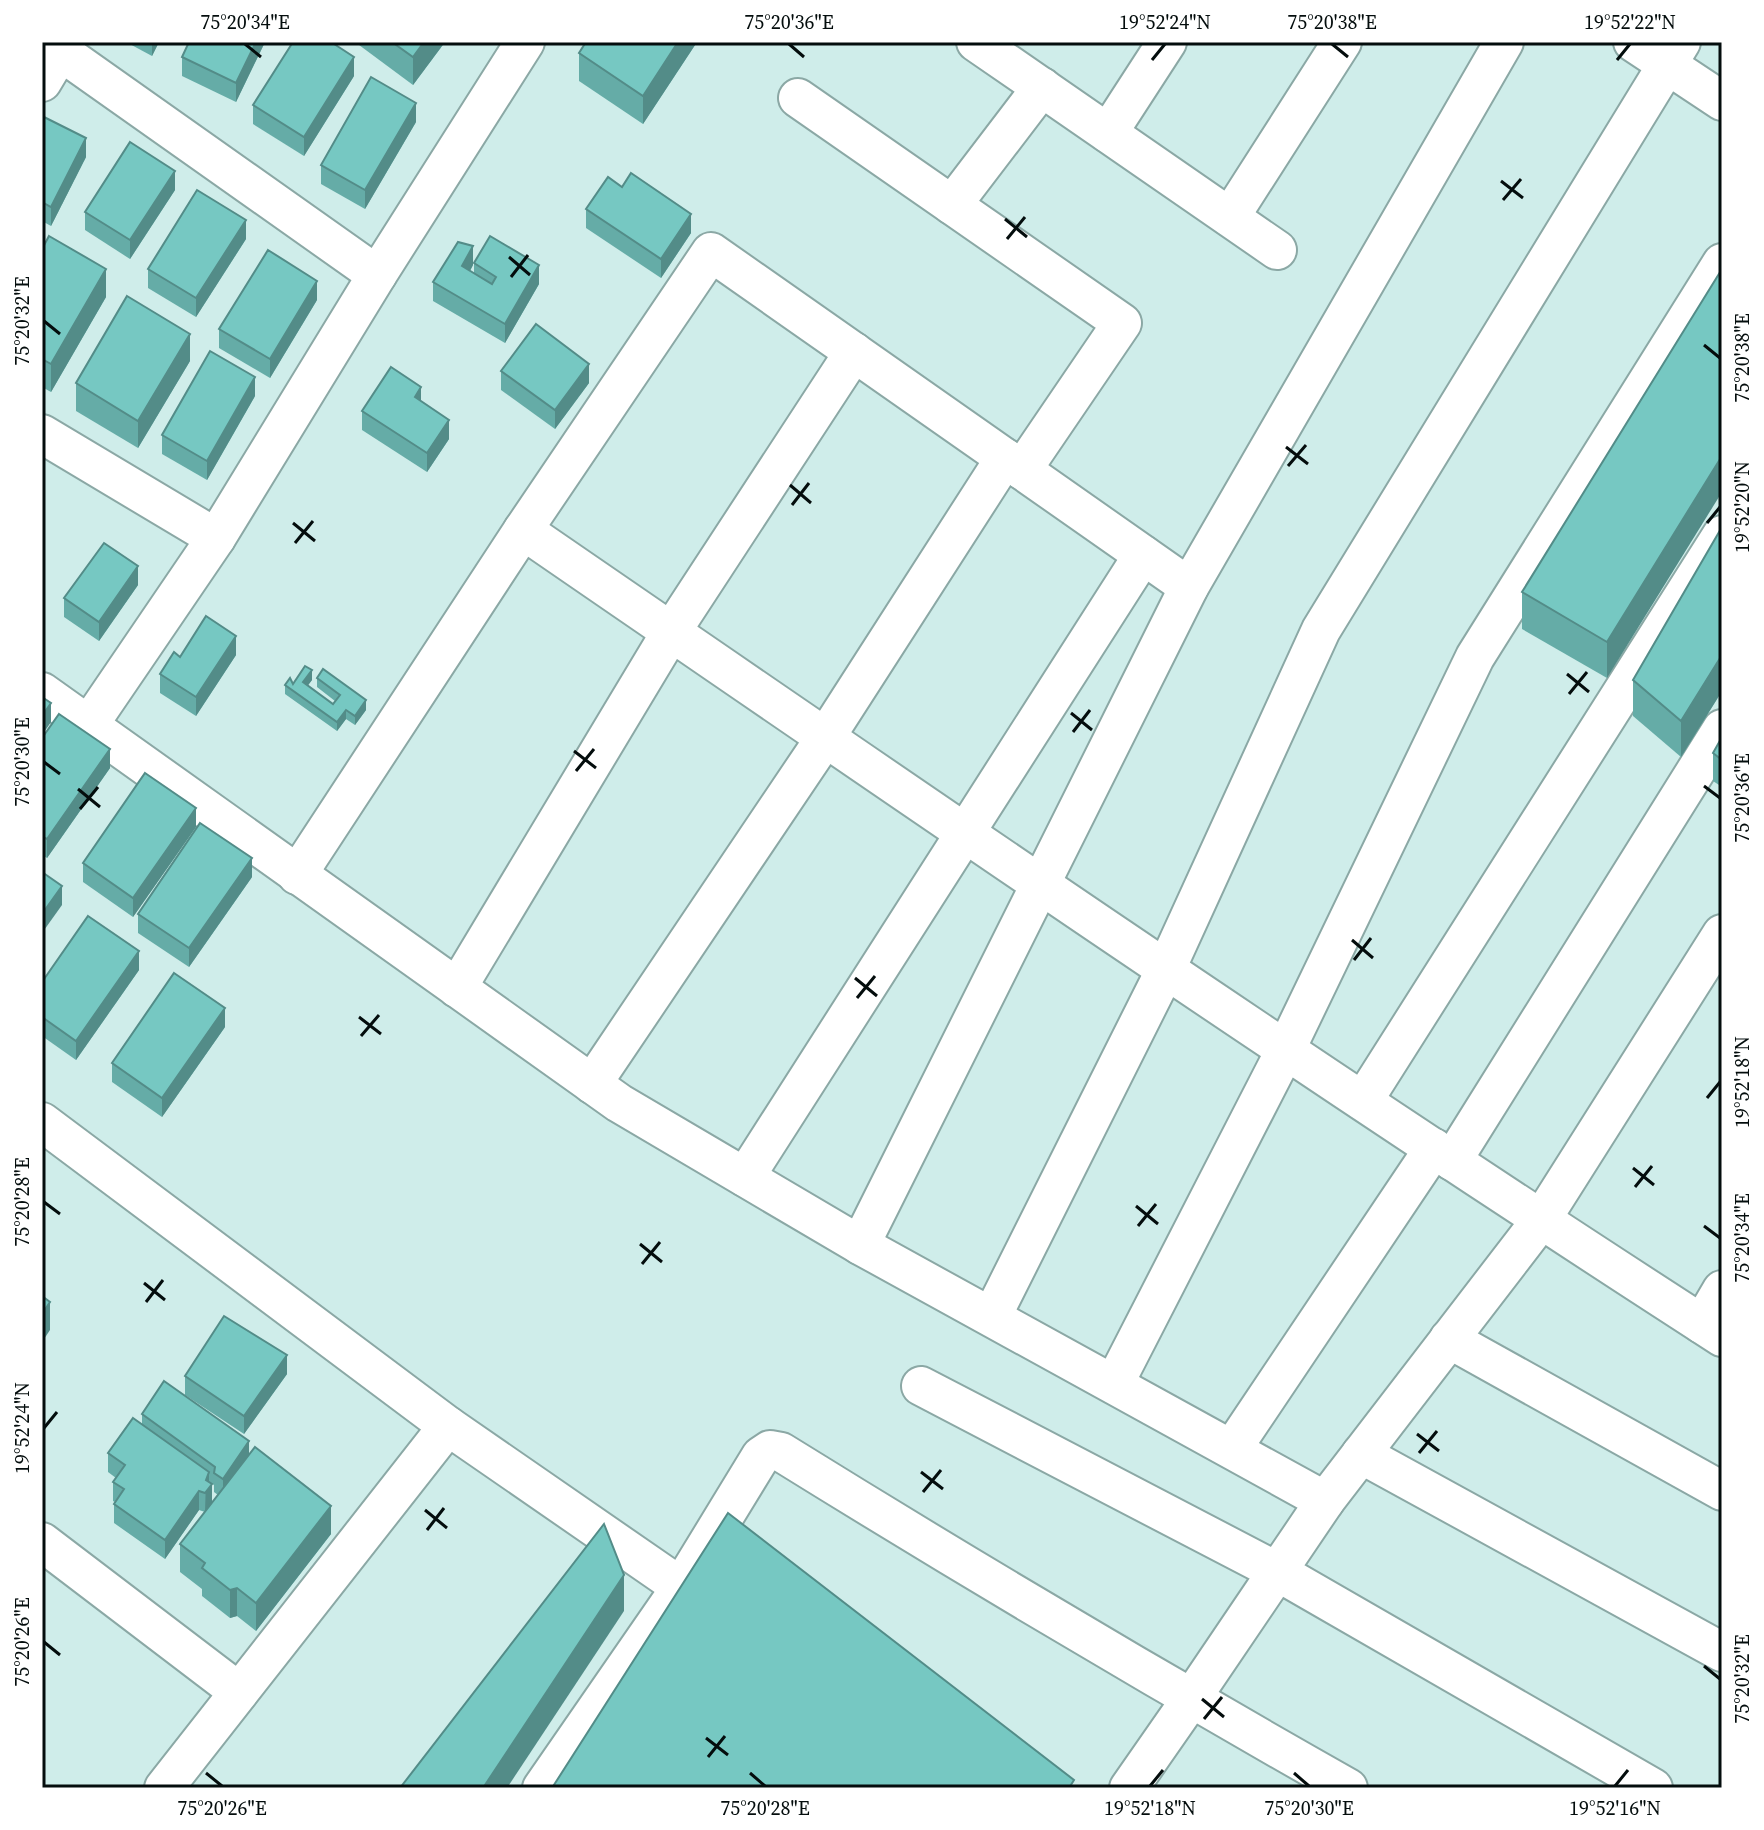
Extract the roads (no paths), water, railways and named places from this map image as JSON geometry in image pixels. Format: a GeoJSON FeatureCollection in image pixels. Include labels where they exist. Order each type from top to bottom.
{"type":"FeatureCollection","features":[{"type":"Feature","properties":{"kind":"street"},"geometry":{"type":"LineString","coordinates":[[88,726],[216,538],[377,275],[525,42]]}},
{"type":"Feature","properties":{"kind":"street"},"geometry":{"type":"LineString","coordinates":[[1108,133],[1167,42]]}},
{"type":"Feature","properties":{"kind":"street"},"geometry":{"type":"LineString","coordinates":[[1230,217],[1342,42]]}},
{"type":"Feature","properties":{"kind":"street"},"geometry":{"type":"LineString","coordinates":[[860,1245],[1189,587],[1504,42]]}},
{"type":"Feature","properties":{"kind":"street"},"geometry":{"type":"LineString","coordinates":[[1633,42],[1674,53],[1722,101]]}},
{"type":"Feature","properties":{"kind":"street"},"geometry":{"type":"LineString","coordinates":[[994,47],[1042,87],[1277,250]]}},
{"type":"Feature","properties":{"kind":"street"},"geometry":{"type":"LineString","coordinates":[[992,1316],[1166,969],[1321,630],[1674,53]]}},
{"type":"Feature","properties":{"kind":"street"},"geometry":{"type":"LineString","coordinates":[[56,58],[377,275]]}},
{"type":"Feature","properties":{"kind":"street"},"geometry":{"type":"LineString","coordinates":[[952,205],[1042,87]]}},
{"type":"Feature","properties":{"kind":"street"},"geometry":{"type":"LineString","coordinates":[[592,1084],[1014,464],[1122,323],[798,98]]}},
{"type":"Feature","properties":{"kind":"street"},"geometry":{"type":"LineString","coordinates":[[297,875],[523,530],[711,252],[1189,587]]}},
{"type":"Feature","properties":{"kind":"street"},"geometry":{"type":"LineString","coordinates":[[1114,1384],[1286,1049],[1475,657],[1722,263]]}},
{"type":"Feature","properties":{"kind":"street"},"geometry":{"type":"LineString","coordinates":[[457,988],[671,632],[854,352]]}},
{"type":"Feature","properties":{"kind":"street"},"geometry":{"type":"LineString","coordinates":[[42,434],[216,538]]}},
{"type":"Feature","properties":{"kind":"street"},"geometry":{"type":"LineString","coordinates":[[523,530],[1166,969],[1712,1331],[1722,1290]]}},
{"type":"Feature","properties":{"kind":"street"},"geometry":{"type":"LineString","coordinates":[[1363,1101],[1722,535]]}},
{"type":"Feature","properties":{"kind":"street"},"geometry":{"type":"LineString","coordinates":[[745,1177],[1143,555]]}},
{"type":"Feature","properties":{"kind":"street"},"geometry":{"type":"LineString","coordinates":[[42,692],[619,1103],[860,1245],[1325,1501]]}},
{"type":"Feature","properties":{"kind":"street"},"geometry":{"type":"LineString","coordinates":[[1232,1449],[1443,1154],[1722,729]]}},
{"type":"Feature","properties":{"kind":"street"},"geometry":{"type":"LineString","coordinates":[[1129,1788],[1325,1501],[1541,1220],[1722,934]]}},
{"type":"Feature","properties":{"kind":"street"},"geometry":{"type":"LineString","coordinates":[[42,1122],[448,1426],[681,1587]]}},
{"type":"Feature","properties":{"kind":"street"},"geometry":{"type":"LineString","coordinates":[[1449,1339],[1722,1491]]}},
{"type":"Feature","properties":{"kind":"street"},"geometry":{"type":"LineString","coordinates":[[921,1386],[1278,1572],[1653,1788]]}},
{"type":"Feature","properties":{"kind":"street"},"geometry":{"type":"LineString","coordinates":[[164,1788],[448,1426]]}},
{"type":"Feature","properties":{"kind":"street"},"geometry":{"type":"LineString","coordinates":[[542,1788],[681,1587],[761,1456],[770,1450],[781,1452],[1191,1699],[1348,1788]]}},
{"type":"Feature","properties":{"kind":"street"},"geometry":{"type":"LineString","coordinates":[[1361,1454],[1722,1652]]}},
{"type":"Feature","properties":{"kind":"street"},"geometry":{"type":"LineString","coordinates":[[42,1542],[239,1692]]}}]}
